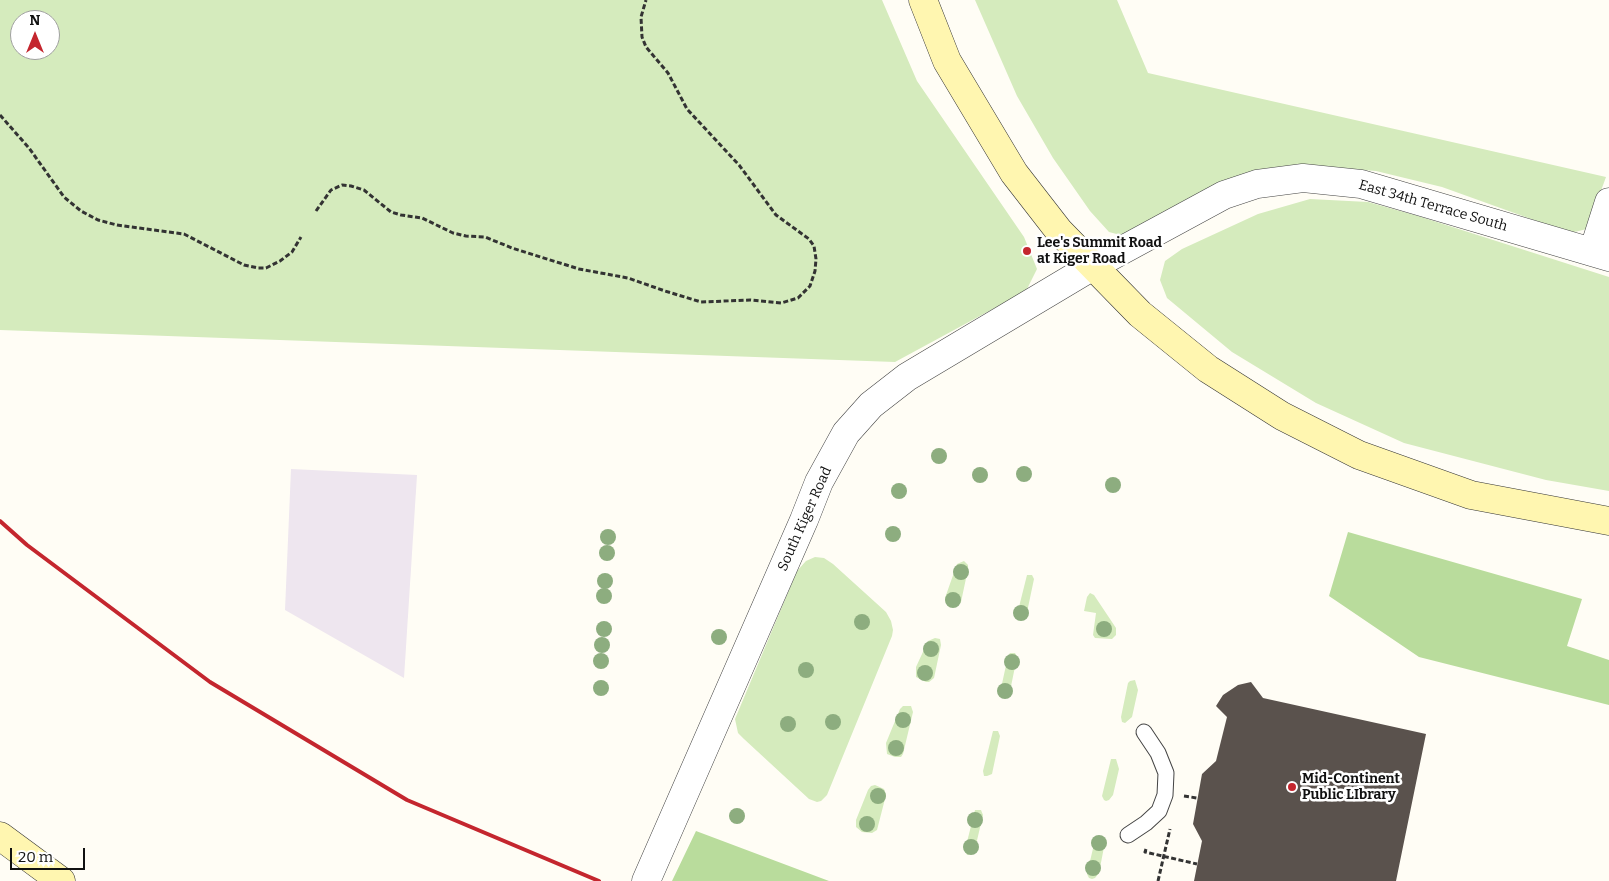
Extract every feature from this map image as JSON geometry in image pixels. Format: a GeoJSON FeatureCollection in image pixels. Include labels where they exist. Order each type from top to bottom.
{"type":"FeatureCollection","features":[{"type":"Feature","properties":{"kind":"main road"},"geometry":{"type":"LineString","coordinates":[[922,0],[947,61],[1014,173],[1059,231],[1140,314],[1208,369],[1282,416],[1351,450],[1471,495],[1609,521]]}},
{"type":"Feature","properties":{"kind":"main road"},"geometry":{"type":"LineString","coordinates":[[0,836],[61,881]]}},
{"type":"Feature","properties":{"kind":"street","name":"East 34th Terrace South"},"geometry":{"type":"LineString","coordinates":[[1093,266],[1224,194],[1257,184],[1303,178],[1361,184],[1601,255]]}},
{"type":"Feature","properties":{"kind":"street"},"geometry":{"type":"LineString","coordinates":[[1601,255],[1609,202]]}},
{"type":"Feature","properties":{"kind":"street","name":"South Kiger Road"},"geometry":{"type":"LineString","coordinates":[[646,881],[819,482],[846,433],[871,405],[907,377],[1093,266]]}},
{"type":"Feature","properties":{"kind":"lane"},"geometry":{"type":"LineString","coordinates":[[1128,834],[1146,823],[1159,811],[1165,796],[1166,773],[1158,753],[1144,732]]}},
{"type":"Feature","properties":{"kind":"path"},"geometry":{"type":"LineString","coordinates":[[316,211],[330,190],[342,185],[351,186],[364,190],[391,212],[422,218],[453,233],[485,237],[512,248],[579,269],[628,278],[701,302],[750,300],[781,303],[798,298],[810,286],[813,278],[816,259],[814,246],[810,239],[776,215],[740,165],[687,109],[668,73],[646,46],[642,37],[641,17],[646,0]]}},
{"type":"Feature","properties":{"kind":"path"},"geometry":{"type":"LineString","coordinates":[[0,114],[64,197],[81,211],[98,220],[117,225],[184,234],[244,265],[258,268],[266,268],[286,257],[301,237]]}},
{"type":"Feature","properties":{"kind":"path"},"geometry":{"type":"LineString","coordinates":[[1183,796],[1197,798]]}},
{"type":"Feature","properties":{"kind":"path"},"geometry":{"type":"LineString","coordinates":[[1158,881],[1170,828],[1165,829]]}},
{"type":"Feature","properties":{"kind":"path"},"geometry":{"type":"LineString","coordinates":[[1146,846],[1145,852],[1197,864]]}},
{"type":"Feature","properties":{"kind":"shaded area"},"geometry":{"type":"Polygon","coordinates":[[[291,469],[417,475],[404,678],[285,610],[291,469]]]}},
{"type":"Feature","properties":{"kind":"green space"},"geometry":{"type":"Polygon","coordinates":[[[0,0],[882,0],[917,81],[1024,237],[1037,269],[1026,291],[895,362],[0,330],[0,0]]]}},
{"type":"Feature","properties":{"kind":"green space"},"geometry":{"type":"Polygon","coordinates":[[[975,0],[1117,0],[1148,73],[1606,177],[1587,229],[1570,233],[1442,187],[1376,171],[1324,167],[1124,236],[1109,232],[1090,211],[1053,158],[1017,96],[975,0]]]}},
{"type":"Feature","properties":{"kind":"green space"},"geometry":{"type":"Polygon","coordinates":[[[1310,199],[1368,202],[1609,277],[1609,491],[1546,480],[1404,443],[1316,403],[1232,352],[1167,298],[1160,280],[1165,261],[1182,249],[1258,214],[1310,199]]]}},
{"type":"Feature","properties":{"kind":"green space"},"geometry":{"type":"Polygon","coordinates":[[[1348,532],[1582,599],[1567,646],[1609,660],[1609,705],[1419,657],[1329,596],[1348,532]]]}},
{"type":"Feature","properties":{"kind":"green space"},"geometry":{"type":"Polygon","coordinates":[[[815,557],[824,558],[833,564],[886,612],[893,630],[827,795],[817,802],[809,799],[738,733],[735,719],[797,571],[806,561],[815,557]]]}},
{"type":"Feature","properties":{"kind":"green space"},"geometry":{"type":"Polygon","coordinates":[[[964,561],[968,565],[968,569],[961,602],[952,606],[946,603],[945,598],[957,564],[964,561]]]}},
{"type":"Feature","properties":{"kind":"green space"},"geometry":{"type":"Polygon","coordinates":[[[1027,575],[1032,575],[1034,579],[1026,617],[1021,620],[1018,619],[1017,615],[1027,575]]]}},
{"type":"Feature","properties":{"kind":"green space"},"geometry":{"type":"Polygon","coordinates":[[[1090,593],[1094,595],[1116,628],[1116,635],[1112,639],[1095,638],[1093,635],[1096,613],[1084,611],[1087,597],[1090,593]]]}},
{"type":"Feature","properties":{"kind":"green space"},"geometry":{"type":"Polygon","coordinates":[[[935,638],[940,639],[941,645],[934,678],[926,682],[916,677],[916,667],[928,641],[935,638]]]}},
{"type":"Feature","properties":{"kind":"green space"},"geometry":{"type":"Polygon","coordinates":[[[1010,653],[1015,653],[1017,657],[1009,696],[1002,698],[1000,693],[1010,653]]]}},
{"type":"Feature","properties":{"kind":"green space"},"geometry":{"type":"Polygon","coordinates":[[[1135,680],[1138,690],[1132,717],[1125,723],[1122,722],[1121,717],[1128,683],[1135,680]]]}},
{"type":"Feature","properties":{"kind":"green space"},"geometry":{"type":"Polygon","coordinates":[[[903,706],[911,706],[913,712],[903,754],[901,757],[895,757],[887,754],[886,743],[903,706]]]}},
{"type":"Feature","properties":{"kind":"green space"},"geometry":{"type":"Polygon","coordinates":[[[993,731],[998,731],[1000,736],[992,774],[984,776],[983,771],[993,731]]]}},
{"type":"Feature","properties":{"kind":"green space"},"geometry":{"type":"Polygon","coordinates":[[[1111,759],[1116,759],[1119,769],[1113,795],[1106,801],[1102,796],[1111,759]]]}},
{"type":"Feature","properties":{"kind":"green space"},"geometry":{"type":"Polygon","coordinates":[[[875,785],[884,789],[886,795],[877,830],[872,833],[862,832],[856,827],[856,820],[868,790],[871,786],[875,785]]]}},
{"type":"Feature","properties":{"kind":"green space"},"geometry":{"type":"Polygon","coordinates":[[[975,810],[981,810],[983,815],[974,853],[967,855],[965,850],[975,810]]]}},
{"type":"Feature","properties":{"kind":"green space"},"geometry":{"type":"Polygon","coordinates":[[[696,831],[829,881],[672,881],[696,831]]]}},
{"type":"Feature","properties":{"kind":"green space"},"geometry":{"type":"Polygon","coordinates":[[[1097,837],[1102,837],[1104,847],[1099,873],[1092,879],[1087,874],[1097,837]]]}},
{"type":"Feature","properties":{"kind":"building"},"geometry":{"type":"Polygon","coordinates":[[[1251,682],[1263,698],[1426,734],[1396,881],[1194,881],[1202,841],[1193,824],[1202,774],[1216,761],[1227,717],[1216,706],[1223,695],[1238,685],[1251,682]]]}},
{"type":"Feature","properties":{"kind":"railway"},"geometry":{"type":"LineString","coordinates":[[0,521],[27,545],[210,682],[407,800],[599,881]]}},
{"type":"Feature","properties":{"kind":"place","name":"Lee's Summit Road at Kiger Road"},"geometry":{"type":"Point","coordinates":[1027,251]}},
{"type":"Feature","properties":{"kind":"place","name":"Mid-Continent Public LIbrary"},"geometry":{"type":"Point","coordinates":[1292,787]}}]}
